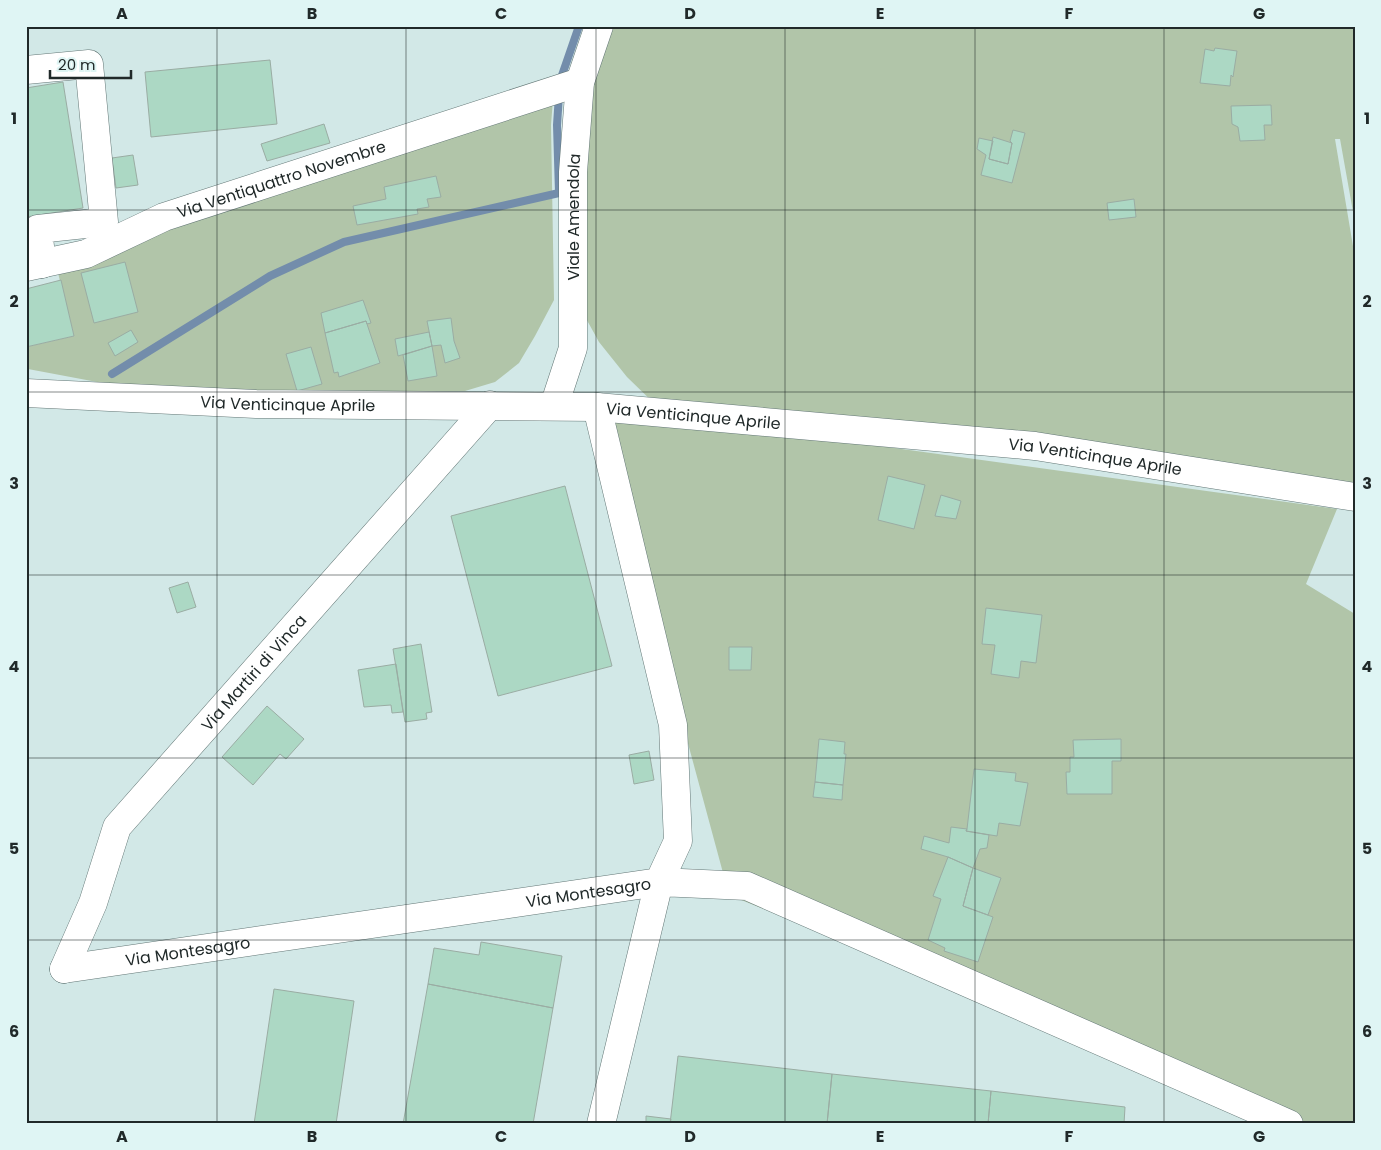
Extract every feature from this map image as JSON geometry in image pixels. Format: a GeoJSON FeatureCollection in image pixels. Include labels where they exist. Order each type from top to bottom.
{"type":"FeatureCollection","features":[{"type":"Feature","properties":{"kind":"street","name":"Viale Amendola"},"geometry":{"type":"LineString","coordinates":[[554,406],[573,348],[574,84],[599,26]]}},
{"type":"Feature","properties":{"kind":"street"},"geometry":{"type":"LineString","coordinates":[[26,70],[89,64],[104,222],[38,229],[34,265]]}},
{"type":"Feature","properties":{"kind":"street","name":"Via Ventiquattro Novembre"},"geometry":{"type":"LineString","coordinates":[[34,265],[86,254],[164,217],[574,84]]}},
{"type":"Feature","properties":{"kind":"street","name":"Via Venticinque Aprile"},"geometry":{"type":"LineString","coordinates":[[26,393],[256,404],[597,407],[1036,446],[1355,496]]}},
{"type":"Feature","properties":{"kind":"street","name":"Via Martiri di Vinca"},"geometry":{"type":"LineString","coordinates":[[64,969],[93,903],[117,827],[490,405]]}},
{"type":"Feature","properties":{"kind":"street","name":"Via Montesagro"},"geometry":{"type":"LineString","coordinates":[[64,969],[659,882],[678,841],[673,725],[597,407]]}},
{"type":"Feature","properties":{"kind":"street"},"geometry":{"type":"LineString","coordinates":[[601,1124],[659,882],[747,886],[1289,1124]]}},
{"type":"Feature","properties":{"kind":"green space"},"geometry":{"type":"Polygon","coordinates":[[[603,26],[1355,26],[1355,223],[1340,139],[1335,139],[1355,258],[1355,493],[660,409],[627,377],[599,342],[578,304],[578,172],[603,26]]]}},
{"type":"Feature","properties":{"kind":"green space"},"geometry":{"type":"Polygon","coordinates":[[[553,99],[551,125],[554,300],[519,363],[495,382],[465,391],[327,395],[129,388],[28,369],[26,347],[74,336],[58,273],[168,223],[553,99]]]}},
{"type":"Feature","properties":{"kind":"green space"},"geometry":{"type":"Polygon","coordinates":[[[597,407],[1337,509],[1306,584],[1355,614],[1355,1124],[1295,1124],[729,895],[597,407]]]}},
{"type":"Feature","properties":{"kind":"building"},"geometry":{"type":"Polygon","coordinates":[[[1215,48],[1237,51],[1230,86],[1200,83],[1205,49],[1214,51],[1215,48]]]}},
{"type":"Feature","properties":{"kind":"building"},"geometry":{"type":"Polygon","coordinates":[[[270,60],[277,124],[151,137],[145,72],[270,60]]]}},
{"type":"Feature","properties":{"kind":"building"},"geometry":{"type":"Polygon","coordinates":[[[63,82],[83,208],[26,217],[26,88],[63,82]]]}},
{"type":"Feature","properties":{"kind":"building"},"geometry":{"type":"Polygon","coordinates":[[[1271,105],[1272,125],[1264,125],[1265,140],[1240,141],[1238,127],[1232,124],[1231,106],[1271,105]]]}},
{"type":"Feature","properties":{"kind":"building"},"geometry":{"type":"Polygon","coordinates":[[[324,124],[330,143],[267,161],[261,144],[324,124]]]}},
{"type":"Feature","properties":{"kind":"building"},"geometry":{"type":"Polygon","coordinates":[[[1013,130],[1025,133],[1012,183],[981,175],[986,155],[977,149],[979,138],[993,141],[989,159],[1008,164],[1013,130]]]}},
{"type":"Feature","properties":{"kind":"building"},"geometry":{"type":"Polygon","coordinates":[[[993,137],[1012,143],[1008,164],[989,159],[993,137]]]}},
{"type":"Feature","properties":{"kind":"building"},"geometry":{"type":"Polygon","coordinates":[[[133,155],[138,185],[116,188],[112,158],[133,155]]]}},
{"type":"Feature","properties":{"kind":"building"},"geometry":{"type":"Polygon","coordinates":[[[436,176],[441,197],[427,199],[429,207],[417,209],[418,214],[357,225],[353,206],[386,199],[384,187],[436,176]]]}},
{"type":"Feature","properties":{"kind":"building"},"geometry":{"type":"Polygon","coordinates":[[[1134,199],[1136,217],[1109,220],[1107,203],[1134,199]]]}},
{"type":"Feature","properties":{"kind":"building"},"geometry":{"type":"Polygon","coordinates":[[[125,262],[138,312],[94,323],[81,273],[125,262]]]}},
{"type":"Feature","properties":{"kind":"building"},"geometry":{"type":"Polygon","coordinates":[[[61,280],[74,336],[26,347],[26,289],[61,280]]]}},
{"type":"Feature","properties":{"kind":"building"},"geometry":{"type":"Polygon","coordinates":[[[363,300],[371,323],[367,324],[366,321],[325,333],[321,313],[363,300]]]}},
{"type":"Feature","properties":{"kind":"building"},"geometry":{"type":"Polygon","coordinates":[[[451,318],[454,341],[460,358],[445,363],[441,345],[432,346],[427,321],[451,318]]]}},
{"type":"Feature","properties":{"kind":"building"},"geometry":{"type":"Polygon","coordinates":[[[366,321],[380,363],[339,377],[338,372],[334,373],[325,333],[366,321]]]}},
{"type":"Feature","properties":{"kind":"building"},"geometry":{"type":"Polygon","coordinates":[[[131,330],[138,342],[115,356],[108,343],[131,330]]]}},
{"type":"Feature","properties":{"kind":"building"},"geometry":{"type":"Polygon","coordinates":[[[429,332],[432,346],[398,356],[395,339],[429,332]]]}},
{"type":"Feature","properties":{"kind":"building"},"geometry":{"type":"Polygon","coordinates":[[[432,346],[437,376],[408,381],[403,355],[432,346]]]}},
{"type":"Feature","properties":{"kind":"building"},"geometry":{"type":"Polygon","coordinates":[[[311,347],[322,384],[297,391],[286,354],[311,347]]]}},
{"type":"Feature","properties":{"kind":"building"},"geometry":{"type":"Polygon","coordinates":[[[888,476],[925,485],[914,529],[878,520],[888,476]]]}},
{"type":"Feature","properties":{"kind":"building"},"geometry":{"type":"Polygon","coordinates":[[[565,486],[612,666],[498,696],[451,516],[565,486]]]}},
{"type":"Feature","properties":{"kind":"building"},"geometry":{"type":"Polygon","coordinates":[[[941,495],[961,501],[956,519],[935,516],[941,495]]]}},
{"type":"Feature","properties":{"kind":"building"},"geometry":{"type":"Polygon","coordinates":[[[188,582],[196,607],[177,613],[169,588],[188,582]]]}},
{"type":"Feature","properties":{"kind":"building"},"geometry":{"type":"Polygon","coordinates":[[[986,608],[1042,615],[1036,663],[1021,661],[1019,678],[991,674],[995,645],[982,644],[986,608]]]}},
{"type":"Feature","properties":{"kind":"building"},"geometry":{"type":"Polygon","coordinates":[[[421,644],[432,712],[426,713],[427,719],[405,722],[393,649],[421,644]]]}},
{"type":"Feature","properties":{"kind":"building"},"geometry":{"type":"Polygon","coordinates":[[[729,647],[752,647],[751,670],[729,670],[729,647]]]}},
{"type":"Feature","properties":{"kind":"building"},"geometry":{"type":"Polygon","coordinates":[[[396,664],[403,712],[392,713],[391,705],[364,707],[358,670],[396,664]]]}},
{"type":"Feature","properties":{"kind":"building"},"geometry":{"type":"Polygon","coordinates":[[[267,706],[304,739],[286,759],[280,754],[253,785],[222,757],[267,706]]]}},
{"type":"Feature","properties":{"kind":"building"},"geometry":{"type":"Polygon","coordinates":[[[819,739],[845,742],[844,754],[846,754],[843,785],[815,782],[819,739]]]}},
{"type":"Feature","properties":{"kind":"building"},"geometry":{"type":"Polygon","coordinates":[[[1121,739],[1121,761],[1112,761],[1112,794],[1067,794],[1066,772],[1070,772],[1070,757],[1074,757],[1073,740],[1121,739]]]}},
{"type":"Feature","properties":{"kind":"building"},"geometry":{"type":"Polygon","coordinates":[[[649,751],[654,780],[634,784],[629,755],[649,751]]]}},
{"type":"Feature","properties":{"kind":"building"},"geometry":{"type":"Polygon","coordinates":[[[974,769],[1016,773],[1015,781],[1028,783],[1020,826],[999,823],[997,836],[966,831],[974,769]]]}},
{"type":"Feature","properties":{"kind":"building"},"geometry":{"type":"Polygon","coordinates":[[[815,782],[843,785],[842,800],[813,797],[815,782]]]}},
{"type":"Feature","properties":{"kind":"building"},"geometry":{"type":"Polygon","coordinates":[[[951,827],[989,835],[987,848],[980,849],[973,868],[948,857],[921,849],[924,836],[949,843],[951,827]]]}},
{"type":"Feature","properties":{"kind":"building"},"geometry":{"type":"Polygon","coordinates":[[[948,857],[973,868],[963,906],[993,917],[978,962],[944,951],[945,948],[928,940],[941,899],[933,896],[948,857]]]}},
{"type":"Feature","properties":{"kind":"building"},"geometry":{"type":"Polygon","coordinates":[[[973,868],[1001,878],[988,915],[963,906],[973,868]]]}},
{"type":"Feature","properties":{"kind":"building"},"geometry":{"type":"Polygon","coordinates":[[[481,942],[562,956],[553,1008],[428,984],[434,948],[479,955],[481,942]]]}},
{"type":"Feature","properties":{"kind":"building"},"geometry":{"type":"Polygon","coordinates":[[[428,984],[553,1008],[533,1124],[403,1124],[428,984]]]}},
{"type":"Feature","properties":{"kind":"building"},"geometry":{"type":"Polygon","coordinates":[[[274,989],[354,1001],[336,1124],[254,1124],[274,989]]]}},
{"type":"Feature","properties":{"kind":"building"},"geometry":{"type":"Polygon","coordinates":[[[678,1056],[832,1074],[827,1124],[670,1124],[678,1056]]]}},
{"type":"Feature","properties":{"kind":"building"},"geometry":{"type":"Polygon","coordinates":[[[832,1074],[991,1091],[988,1124],[827,1124],[832,1074]]]}},
{"type":"Feature","properties":{"kind":"building"},"geometry":{"type":"Polygon","coordinates":[[[991,1091],[1125,1107],[1124,1124],[988,1124],[991,1091]]]}},
{"type":"Feature","properties":{"kind":"building"},"geometry":{"type":"Polygon","coordinates":[[[646,1116],[671,1119],[670,1124],[646,1124],[646,1116]]]}},
{"type":"Feature","properties":{"kind":"waterway"},"geometry":{"type":"LineString","coordinates":[[560,81],[579,26]]}},
{"type":"Feature","properties":{"kind":"waterway"},"geometry":{"type":"LineString","coordinates":[[112,374],[270,276],[344,242],[559,193],[557,125],[559,95]]}}]}
